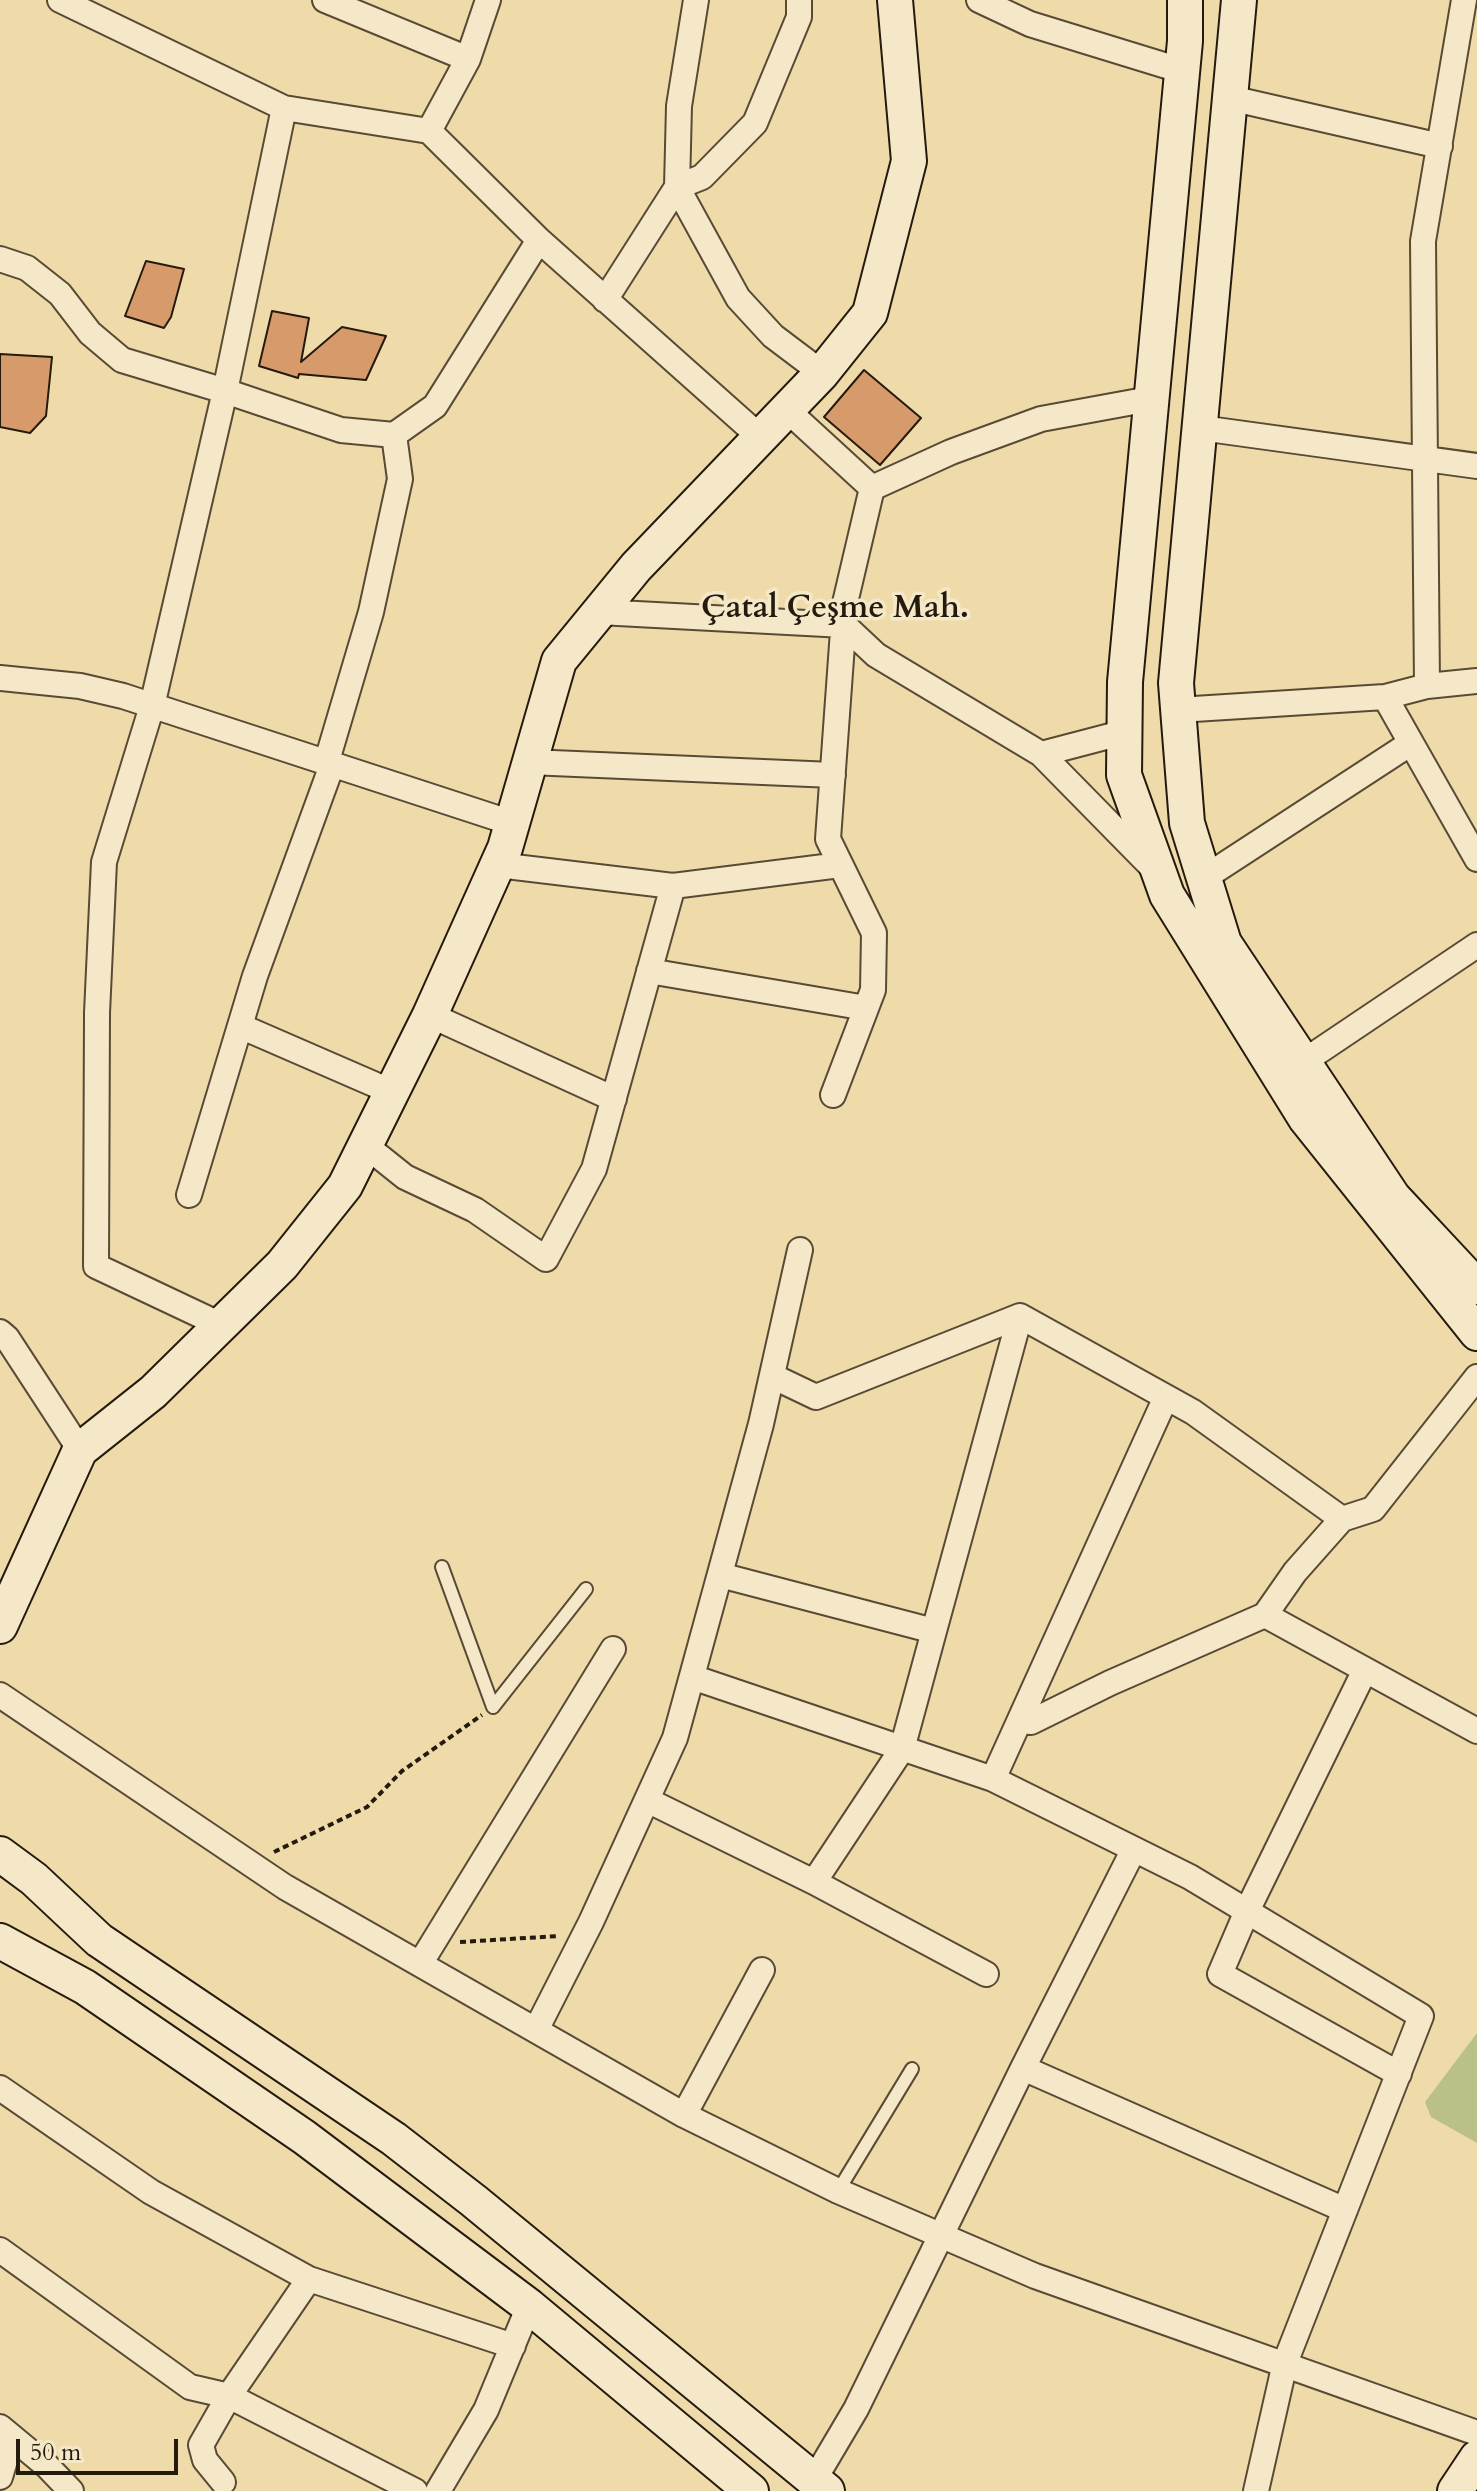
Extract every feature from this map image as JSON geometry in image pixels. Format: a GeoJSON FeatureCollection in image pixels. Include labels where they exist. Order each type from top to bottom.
{"type":"FeatureCollection","features":[{"type":"Feature","properties":{"kind":"street"},"geometry":{"type":"LineString","coordinates":[[60,0],[284,108],[429,131],[539,240],[760,437]]}},
{"type":"Feature","properties":{"kind":"street"},"geometry":{"type":"LineString","coordinates":[[325,0],[468,59]]}},
{"type":"Feature","properties":{"kind":"street"},"geometry":{"type":"LineString","coordinates":[[429,131],[468,59],[488,0]]}},
{"type":"Feature","properties":{"kind":"street"},"geometry":{"type":"LineString","coordinates":[[696,0],[679,106],[677,187],[738,298],[773,336],[822,373]]}},
{"type":"Feature","properties":{"kind":"street"},"geometry":{"type":"LineString","coordinates":[[605,300],[677,187],[702,177],[755,123],[799,17],[799,0]]}},
{"type":"Feature","properties":{"kind":"street"},"geometry":{"type":"LineString","coordinates":[[0,1626],[80,1450],[153,1392],[282,1265],[345,1186],[430,1015],[498,865],[559,661],[636,567],[822,373],[870,313],[909,161],[895,0]]}},
{"type":"Feature","properties":{"kind":"street"},"geometry":{"type":"LineString","coordinates":[[979,0],[1030,24],[1183,71]]}},
{"type":"Feature","properties":{"kind":"street"},"geometry":{"type":"LineString","coordinates":[[1185,0],[1183,71],[1125,682],[1124,775],[1167,895],[1306,1119],[1477,1333]]}},
{"type":"Feature","properties":{"kind":"street"},"geometry":{"type":"LineString","coordinates":[[1239,0],[1176,683],[1187,823],[1224,943],[1393,1197],[1477,1287]]}},
{"type":"Feature","properties":{"kind":"street"},"geometry":{"type":"LineString","coordinates":[[1427,686],[1423,241],[1464,0]]}},
{"type":"Feature","properties":{"kind":"street"},"geometry":{"type":"LineString","coordinates":[[1230,98],[1440,146]]}},
{"type":"Feature","properties":{"kind":"street"},"geometry":{"type":"LineString","coordinates":[[221,1325],[96,1266],[97,1013],[104,862],[152,706],[225,391],[284,108]]}},
{"type":"Feature","properties":{"kind":"street"},"geometry":{"type":"LineString","coordinates":[[0,259],[27,268],[60,294],[90,333],[122,360],[341,430],[394,435],[435,406],[539,240]]}},
{"type":"Feature","properties":{"kind":"street"},"geometry":{"type":"LineString","coordinates":[[872,488],[951,452],[1041,419],[1150,399]]}},
{"type":"Feature","properties":{"kind":"street"},"geometry":{"type":"LineString","coordinates":[[787,410],[872,488]]}},
{"type":"Feature","properties":{"kind":"street"},"geometry":{"type":"LineString","coordinates":[[1201,428],[1477,466]]}},
{"type":"Feature","properties":{"kind":"street"},"geometry":{"type":"LineString","coordinates":[[189,1195],[255,976],[329,764],[371,612],[400,479],[394,435]]}},
{"type":"Feature","properties":{"kind":"street"},"geometry":{"type":"LineString","coordinates":[[833,1095],[873,990],[874,933],[828,839],[845,603],[872,488]]}},
{"type":"Feature","properties":{"kind":"street"},"geometry":{"type":"LineString","coordinates":[[599,612],[844,625],[876,655],[1041,754],[1157,873]]}},
{"type":"Feature","properties":{"kind":"street"},"geometry":{"type":"LineString","coordinates":[[0,678],[80,686],[152,706],[512,823]]}},
{"type":"Feature","properties":{"kind":"street"},"geometry":{"type":"LineString","coordinates":[[1178,710],[1385,697],[1427,686],[1477,681]]}},
{"type":"Feature","properties":{"kind":"street"},"geometry":{"type":"LineString","coordinates":[[1385,697],[1477,859]]}},
{"type":"Feature","properties":{"kind":"street"},"geometry":{"type":"LineString","coordinates":[[1041,754],[1125,732]]}},
{"type":"Feature","properties":{"kind":"street"},"geometry":{"type":"LineString","coordinates":[[1204,878],[1411,743]]}},
{"type":"Feature","properties":{"kind":"street"},"geometry":{"type":"LineString","coordinates":[[529,762],[833,775]]}},
{"type":"Feature","properties":{"kind":"street"},"geometry":{"type":"LineString","coordinates":[[498,865],[673,886],[840,865]]}},
{"type":"Feature","properties":{"kind":"street"},"geometry":{"type":"LineString","coordinates":[[365,1145],[405,1177],[475,1210],[546,1259],[594,1169],[673,886]]}},
{"type":"Feature","properties":{"kind":"street"},"geometry":{"type":"LineString","coordinates":[[1303,1062],[1477,945]]}},
{"type":"Feature","properties":{"kind":"street"},"geometry":{"type":"LineString","coordinates":[[649,971],[866,1008]]}},
{"type":"Feature","properties":{"kind":"street"},"geometry":{"type":"LineString","coordinates":[[430,1015],[614,1099]]}},
{"type":"Feature","properties":{"kind":"street"},"geometry":{"type":"LineString","coordinates":[[240,1026],[392,1092]]}},
{"type":"Feature","properties":{"kind":"street"},"geometry":{"type":"LineString","coordinates":[[536,2030],[585,1935],[675,1738],[772,1376],[800,1250]]}},
{"type":"Feature","properties":{"kind":"street"},"geometry":{"type":"LineString","coordinates":[[772,1376],[816,1397],[1020,1316]]}},
{"type":"Feature","properties":{"kind":"street"},"geometry":{"type":"LineString","coordinates":[[1020,1316],[1193,1412],[1342,1519]]}},
{"type":"Feature","properties":{"kind":"street"},"geometry":{"type":"LineString","coordinates":[[814,1882],[902,1749],[1020,1316]]}},
{"type":"Feature","properties":{"kind":"street"},"geometry":{"type":"LineString","coordinates":[[0,1332],[7,1338],[80,1450]]}},
{"type":"Feature","properties":{"kind":"street"},"geometry":{"type":"LineString","coordinates":[[1020,1721],[1031,1722],[1110,1683],[1265,1615],[1295,1572],[1342,1519],[1373,1509],[1477,1377]]}},
{"type":"Feature","properties":{"kind":"street"},"geometry":{"type":"LineString","coordinates":[[993,1779],[1166,1397]]}},
{"type":"Feature","properties":{"kind":"street"},"geometry":{"type":"LineString","coordinates":[[720,1575],[934,1631]]}},
{"type":"Feature","properties":{"kind":"street"},"geometry":{"type":"LineString","coordinates":[[1265,1615],[1477,1731]]}},
{"type":"Feature","properties":{"kind":"street"},"geometry":{"type":"LineString","coordinates":[[420,1964],[613,1649]]}},
{"type":"Feature","properties":{"kind":"street"},"geometry":{"type":"LineString","coordinates":[[1365,1670],[1247,1911],[1220,1974],[1399,2074]]}},
{"type":"Feature","properties":{"kind":"street"},"geometry":{"type":"LineString","coordinates":[[692,1677],[993,1779],[1190,1877],[1421,2016],[1285,2363],[1256,2491]]}},
{"type":"Feature","properties":{"kind":"street"},"geometry":{"type":"LineString","coordinates":[[0,1695],[285,1887],[684,2115],[838,2191],[1035,2276],[1477,2433]]}},
{"type":"Feature","properties":{"kind":"street"},"geometry":{"type":"LineString","coordinates":[[647,1800],[814,1882],[986,1974]]}},
{"type":"Feature","properties":{"kind":"street"},"geometry":{"type":"LineString","coordinates":[[0,1854],[34,1879],[99,1940],[394,2139],[820,2485],[941,2234],[1133,1851]]}},
{"type":"Feature","properties":{"kind":"street"},"geometry":{"type":"LineString","coordinates":[[0,1941],[85,1987],[304,2137],[529,2306],[751,2491]]}},
{"type":"Feature","properties":{"kind":"street"},"geometry":{"type":"LineString","coordinates":[[684,2115],[762,1970]]}},
{"type":"Feature","properties":{"kind":"street"},"geometry":{"type":"LineString","coordinates":[[1023,2068],[1345,2210]]}},
{"type":"Feature","properties":{"kind":"street"},"geometry":{"type":"LineString","coordinates":[[0,2088],[151,2192],[309,2279],[513,2346]]}},
{"type":"Feature","properties":{"kind":"street"},"geometry":{"type":"LineString","coordinates":[[0,2250],[190,2387],[229,2396],[415,2491]]}},
{"type":"Feature","properties":{"kind":"street"},"geometry":{"type":"LineString","coordinates":[[224,2488],[205,2460],[201,2445],[229,2396],[309,2279]]}},
{"type":"Feature","properties":{"kind":"street"},"geometry":{"type":"LineString","coordinates":[[438,2491],[486,2410],[529,2306]]}},
{"type":"Feature","properties":{"kind":"street"},"geometry":{"type":"LineString","coordinates":[[0,2477],[6,2432]]}},
{"type":"Feature","properties":{"kind":"street"},"geometry":{"type":"LineString","coordinates":[[6,2432],[71,2491]]}},
{"type":"Feature","properties":{"kind":"street"},"geometry":{"type":"LineString","coordinates":[[1455,2491],[1477,2458]]}},
{"type":"Feature","properties":{"kind":"lane"},"geometry":{"type":"LineString","coordinates":[[442,1567],[493,1707]]}},
{"type":"Feature","properties":{"kind":"lane"},"geometry":{"type":"LineString","coordinates":[[493,1707],[586,1589]]}},
{"type":"Feature","properties":{"kind":"lane"},"geometry":{"type":"LineString","coordinates":[[838,2191],[912,2069]]}},
{"type":"Feature","properties":{"kind":"path"},"geometry":{"type":"LineString","coordinates":[[250,1863],[367,1807],[402,1771],[493,1707]]}},
{"type":"Feature","properties":{"kind":"path"},"geometry":{"type":"LineString","coordinates":[[434,1943],[585,1935]]}},
{"type":"Feature","properties":{"kind":"green space"},"geometry":{"type":"Polygon","coordinates":[[[1477,2033],[1477,2143],[1431,2117],[1425,2102],[1477,2033]]]}},
{"type":"Feature","properties":{"kind":"building"},"geometry":{"type":"Polygon","coordinates":[[[146,261],[184,269],[171,317],[164,328],[125,316],[146,261]]]}},
{"type":"Feature","properties":{"kind":"building"},"geometry":{"type":"Polygon","coordinates":[[[272,311],[309,318],[301,362],[342,327],[386,336],[366,380],[299,374],[298,378],[259,366],[272,311]]]}},
{"type":"Feature","properties":{"kind":"building"},"geometry":{"type":"Polygon","coordinates":[[[0,354],[52,357],[46,416],[30,433],[0,427],[0,354]]]}},
{"type":"Feature","properties":{"kind":"building"},"geometry":{"type":"Polygon","coordinates":[[[864,370],[921,418],[880,465],[824,417],[864,370]]]}},
{"type":"Feature","properties":{"kind":"district","name":"Çatal Çeşme Mah."},"geometry":{"type":"Point","coordinates":[835,610]}}]}
